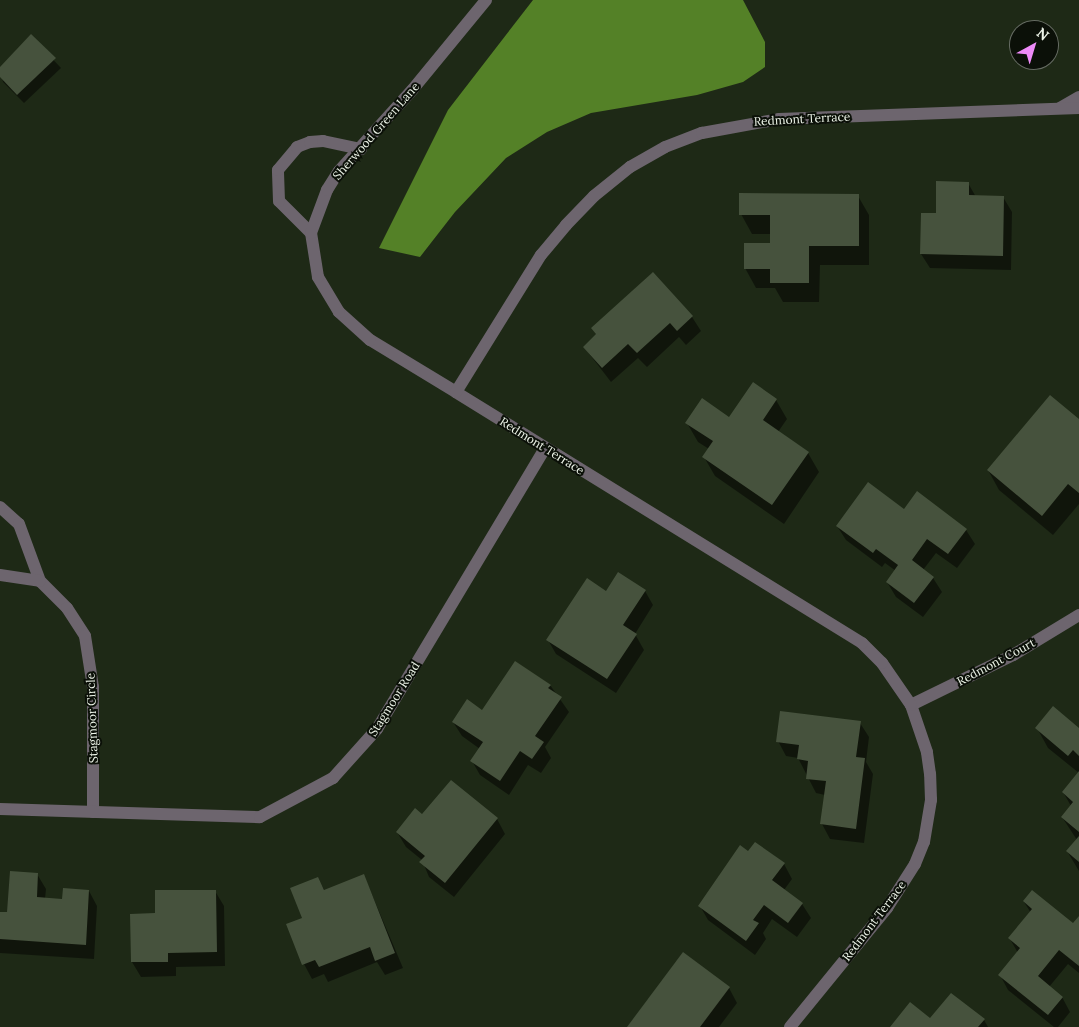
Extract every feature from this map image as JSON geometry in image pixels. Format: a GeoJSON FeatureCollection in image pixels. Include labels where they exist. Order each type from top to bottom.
{"type":"FeatureCollection","features":[{"type":"Feature","properties":{"kind":"street","name":"Sherwood Green Lane"},"geometry":{"type":"LineString","coordinates":[[456,392],[370,340],[338,312],[318,277],[311,233],[326,190],[338,171],[360,149],[486,0]]}},
{"type":"Feature","properties":{"kind":"street","name":"Redmont Terrace"},"geometry":{"type":"LineString","coordinates":[[1058,110],[1079,97]]}},
{"type":"Feature","properties":{"kind":"street","name":"Redmont Terrace"},"geometry":{"type":"LineString","coordinates":[[790,1027],[887,908],[915,864],[924,842],[931,800],[930,774],[927,752],[910,705],[882,663],[862,643],[456,392],[541,255],[566,224],[608,184],[665,147],[702,133],[779,119],[1079,108]]}},
{"type":"Feature","properties":{"kind":"street"},"geometry":{"type":"LineString","coordinates":[[311,233],[279,201],[278,170],[291,153],[310,142],[323,141],[360,149]]}},
{"type":"Feature","properties":{"kind":"street","name":"Stagmoor Road"},"geometry":{"type":"LineString","coordinates":[[0,809],[260,816],[333,778],[377,730],[545,448]]}},
{"type":"Feature","properties":{"kind":"street","name":"Stagmoor Circle"},"geometry":{"type":"LineString","coordinates":[[0,507],[19,524],[40,581],[67,608],[86,636],[93,687],[93,812]]}},
{"type":"Feature","properties":{"kind":"street"},"geometry":{"type":"LineString","coordinates":[[0,575],[40,581]]}},
{"type":"Feature","properties":{"kind":"street","name":"Redmont Court"},"geometry":{"type":"LineString","coordinates":[[910,705],[1013,655],[1079,615]]}},
{"type":"Feature","properties":{"kind":"shaded area"},"geometry":{"type":"Polygon","coordinates":[[[533,0],[743,0],[765,42],[765,67],[743,82],[697,95],[591,113],[547,132],[506,158],[455,212],[420,257],[379,248],[448,110],[533,0]]]}},
{"type":"Feature","properties":{"kind":"building"},"geometry":{"type":"Polygon","coordinates":[[[31,34],[56,58],[17,95],[0,77],[0,67],[31,34]]]}},
{"type":"Feature","properties":{"kind":"building"},"geometry":{"type":"Polygon","coordinates":[[[936,181],[969,182],[969,195],[1004,196],[1003,256],[920,254],[921,213],[936,213],[936,181]]]}},
{"type":"Feature","properties":{"kind":"building"},"geometry":{"type":"Polygon","coordinates":[[[739,193],[859,194],[859,246],[809,246],[809,283],[770,283],[770,269],[744,269],[744,243],[770,243],[770,215],[739,215],[739,193]]]}},
{"type":"Feature","properties":{"kind":"building"},"geometry":{"type":"Polygon","coordinates":[[[653,272],[693,316],[677,331],[670,323],[637,353],[628,344],[602,368],[583,347],[596,334],[591,328],[653,272]]]}},
{"type":"Feature","properties":{"kind":"building"},"geometry":{"type":"Polygon","coordinates":[[[753,382],[777,399],[763,420],[809,452],[772,505],[702,457],[713,441],[685,423],[702,398],[729,417],[753,382]]]}},
{"type":"Feature","properties":{"kind":"building"},"geometry":{"type":"Polygon","coordinates":[[[1050,395],[1079,419],[1079,493],[1068,484],[1042,516],[987,470],[1050,395]]]}},
{"type":"Feature","properties":{"kind":"building"},"geometry":{"type":"Polygon","coordinates":[[[868,482],[904,509],[917,491],[967,529],[948,554],[927,539],[912,560],[934,577],[914,603],[886,582],[898,565],[876,549],[873,553],[836,526],[868,482]]]}},
{"type":"Feature","properties":{"kind":"building"},"geometry":{"type":"Polygon","coordinates":[[[618,572],[646,590],[623,625],[637,634],[607,679],[546,640],[587,578],[606,591],[618,572]]]}},
{"type":"Feature","properties":{"kind":"building"},"geometry":{"type":"Polygon","coordinates":[[[515,661],[551,685],[548,688],[562,697],[535,736],[544,742],[532,759],[520,751],[500,781],[470,761],[483,742],[452,722],[467,699],[482,710],[515,661]]]}},
{"type":"Feature","properties":{"kind":"building"},"geometry":{"type":"Polygon","coordinates":[[[1053,706],[1079,728],[1079,756],[1073,750],[1068,756],[1035,728],[1053,706]]]}},
{"type":"Feature","properties":{"kind":"building"},"geometry":{"type":"Polygon","coordinates":[[[780,711],[861,721],[856,757],[865,758],[856,829],[820,824],[826,781],[806,779],[808,761],[797,759],[799,745],[776,742],[780,711]]]}},
{"type":"Feature","properties":{"kind":"building"},"geometry":{"type":"Polygon","coordinates":[[[1079,771],[1079,832],[1061,817],[1073,802],[1062,792],[1079,771]]]}},
{"type":"Feature","properties":{"kind":"building"},"geometry":{"type":"Polygon","coordinates":[[[451,780],[498,818],[445,883],[419,862],[425,856],[396,832],[415,808],[422,814],[451,780]]]}},
{"type":"Feature","properties":{"kind":"building"},"geometry":{"type":"Polygon","coordinates":[[[1079,836],[1079,862],[1066,851],[1079,836]]]}},
{"type":"Feature","properties":{"kind":"building"},"geometry":{"type":"Polygon","coordinates":[[[755,842],[785,863],[772,880],[803,903],[788,923],[764,905],[753,920],[759,923],[746,941],[698,906],[740,845],[748,851],[755,842]]]}},
{"type":"Feature","properties":{"kind":"building"},"geometry":{"type":"Polygon","coordinates":[[[10,871],[38,873],[37,897],[62,899],[63,888],[89,890],[86,945],[0,939],[0,912],[7,912],[10,871]]]}},
{"type":"Feature","properties":{"kind":"building"},"geometry":{"type":"Polygon","coordinates":[[[364,874],[395,953],[375,961],[370,947],[319,967],[315,960],[302,965],[286,924],[302,918],[290,888],[318,877],[324,890],[364,874]]]}},
{"type":"Feature","properties":{"kind":"building"},"geometry":{"type":"Polygon","coordinates":[[[155,890],[216,890],[217,952],[168,953],[168,962],[131,962],[130,914],[155,913],[155,890]]]}},
{"type":"Feature","properties":{"kind":"building"},"geometry":{"type":"Polygon","coordinates":[[[1032,890],[1073,923],[1079,916],[1079,966],[1059,950],[1038,976],[1063,997],[1048,1015],[998,975],[1020,948],[1008,938],[1032,909],[1023,901],[1032,890]]]}},
{"type":"Feature","properties":{"kind":"building"},"geometry":{"type":"Polygon","coordinates":[[[683,952],[730,987],[700,1027],[627,1027],[683,952]]]}},
{"type":"Feature","properties":{"kind":"building"},"geometry":{"type":"Polygon","coordinates":[[[951,993],[985,1019],[978,1027],[890,1027],[910,1002],[930,1018],[951,993]]]}}]}
